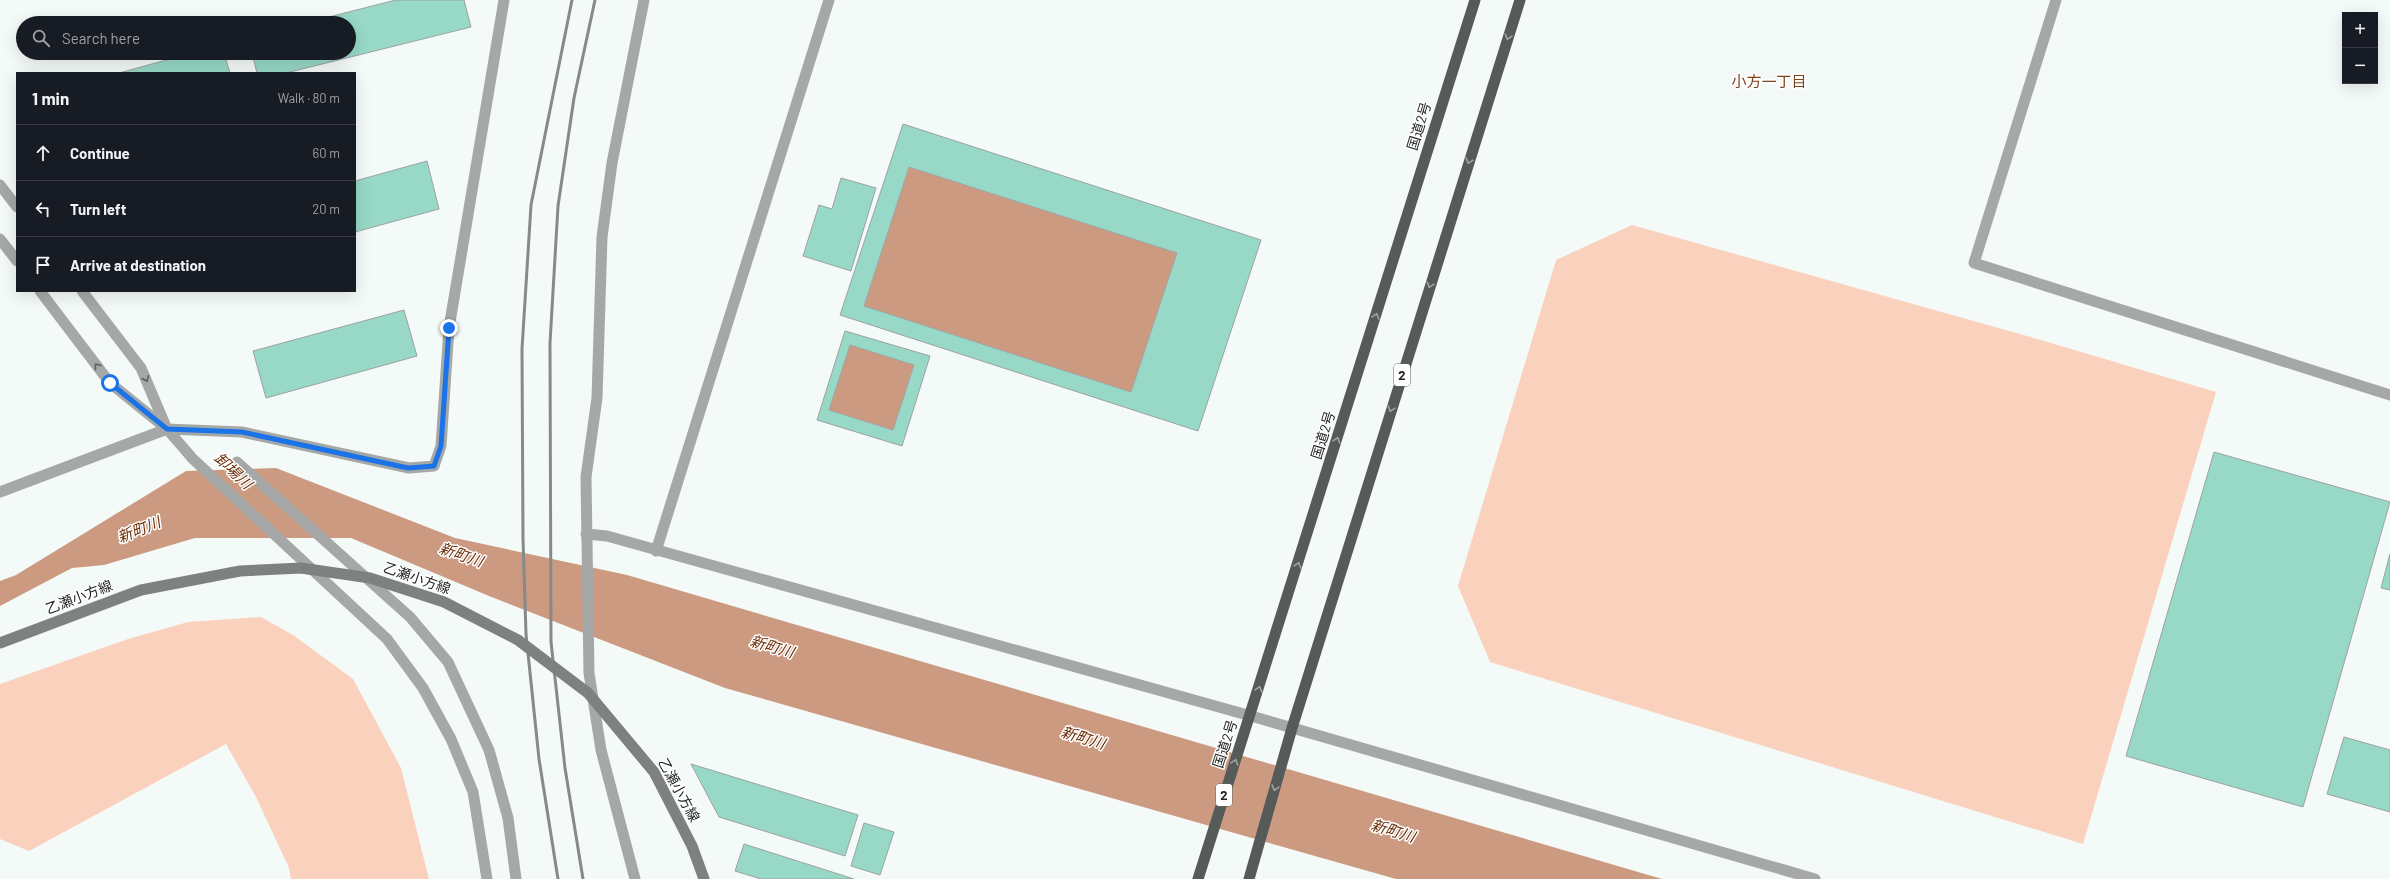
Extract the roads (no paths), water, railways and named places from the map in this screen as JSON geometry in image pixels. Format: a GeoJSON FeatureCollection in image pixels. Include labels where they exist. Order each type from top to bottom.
{"type":"FeatureCollection","features":[{"type":"Feature","properties":{"kind":"highway","name":"国道2号"},"geometry":{"type":"LineString","coordinates":[[1198,879],[1474,0]]}},
{"type":"Feature","properties":{"kind":"highway","name":"2"},"geometry":{"type":"LineString","coordinates":[[1249,879],[1285,750],[1520,0]]}},
{"type":"Feature","properties":{"kind":"main road","name":"乙瀬小方線"},"geometry":{"type":"LineString","coordinates":[[0,643],[141,590],[240,571],[301,568],[370,578],[444,602],[518,640],[588,693],[654,772],[692,846],[704,879]]}},
{"type":"Feature","properties":{"kind":"street"},"geometry":{"type":"LineString","coordinates":[[0,492],[167,429],[242,432],[408,468],[434,466],[441,446],[449,328],[504,0]]}},
{"type":"Feature","properties":{"kind":"street"},"geometry":{"type":"LineString","coordinates":[[635,879],[601,750],[589,673],[586,558],[586,477],[597,398],[602,237],[612,163],[644,0]]}},
{"type":"Feature","properties":{"kind":"street"},"geometry":{"type":"LineString","coordinates":[[656,551],[829,0]]}},
{"type":"Feature","properties":{"kind":"street"},"geometry":{"type":"LineString","coordinates":[[2056,0],[1974,263],[2390,395]]}},
{"type":"Feature","properties":{"kind":"street"},"geometry":{"type":"LineString","coordinates":[[0,185],[16,206]]}},
{"type":"Feature","properties":{"kind":"street"},"geometry":{"type":"LineString","coordinates":[[0,239],[16,260]]}},
{"type":"Feature","properties":{"kind":"street"},"geometry":{"type":"LineString","coordinates":[[41,292],[110,383],[167,429],[193,459],[387,639],[423,688],[451,739],[473,792],[487,879]]}},
{"type":"Feature","properties":{"kind":"street"},"geometry":{"type":"LineString","coordinates":[[83,292],[141,368],[167,429]]}},
{"type":"Feature","properties":{"kind":"street"},"geometry":{"type":"LineString","coordinates":[[237,462],[410,617],[448,662],[489,750],[508,818],[516,879]]}},
{"type":"Feature","properties":{"kind":"street"},"geometry":{"type":"LineString","coordinates":[[586,534],[608,536],[656,551],[1250,716],[1815,879]]}},
{"type":"Feature","properties":{"kind":"water"},"geometry":{"type":"Polygon","coordinates":[[[909,167],[1177,253],[1131,392],[864,306],[909,167]]]}},
{"type":"Feature","properties":{"kind":"water"},"geometry":{"type":"Polygon","coordinates":[[[850,345],[914,365],[893,430],[829,410],[850,345]]]}},
{"type":"Feature","properties":{"kind":"water"},"geometry":{"type":"Polygon","coordinates":[[[276,468],[455,538],[627,575],[1662,879],[1396,879],[725,688],[489,596],[351,538],[195,538],[104,565],[72,568],[0,606],[0,581],[16,575],[186,471],[276,468]]]}},
{"type":"Feature","properties":{"kind":"railway"},"geometry":{"type":"LineString","coordinates":[[558,879],[539,759],[526,634],[523,539],[522,349],[531,205],[572,0]]}},
{"type":"Feature","properties":{"kind":"railway"},"geometry":{"type":"LineString","coordinates":[[583,879],[565,768],[551,642],[550,343],[558,206],[574,98],[595,0]]}},
{"type":"Feature","properties":{"kind":"district","name":"小方一丁目"},"geometry":{"type":"Point","coordinates":[1769,82]}},
{"type":"Feature","properties":{"kind":"water label","name":"卸場川"},"geometry":{"type":"Point","coordinates":[233,471]}},
{"type":"Feature","properties":{"kind":"water label","name":"新町川"},"geometry":{"type":"Point","coordinates":[139,530]}},
{"type":"Feature","properties":{"kind":"water label","name":"新町川"},"geometry":{"type":"Point","coordinates":[461,555]}},
{"type":"Feature","properties":{"kind":"water label","name":"新町川"},"geometry":{"type":"Point","coordinates":[772,647]}},
{"type":"Feature","properties":{"kind":"water label","name":"新町川"},"geometry":{"type":"Point","coordinates":[1083,738]}},
{"type":"Feature","properties":{"kind":"water label","name":"新町川"},"geometry":{"type":"Point","coordinates":[1393,831]}}]}
